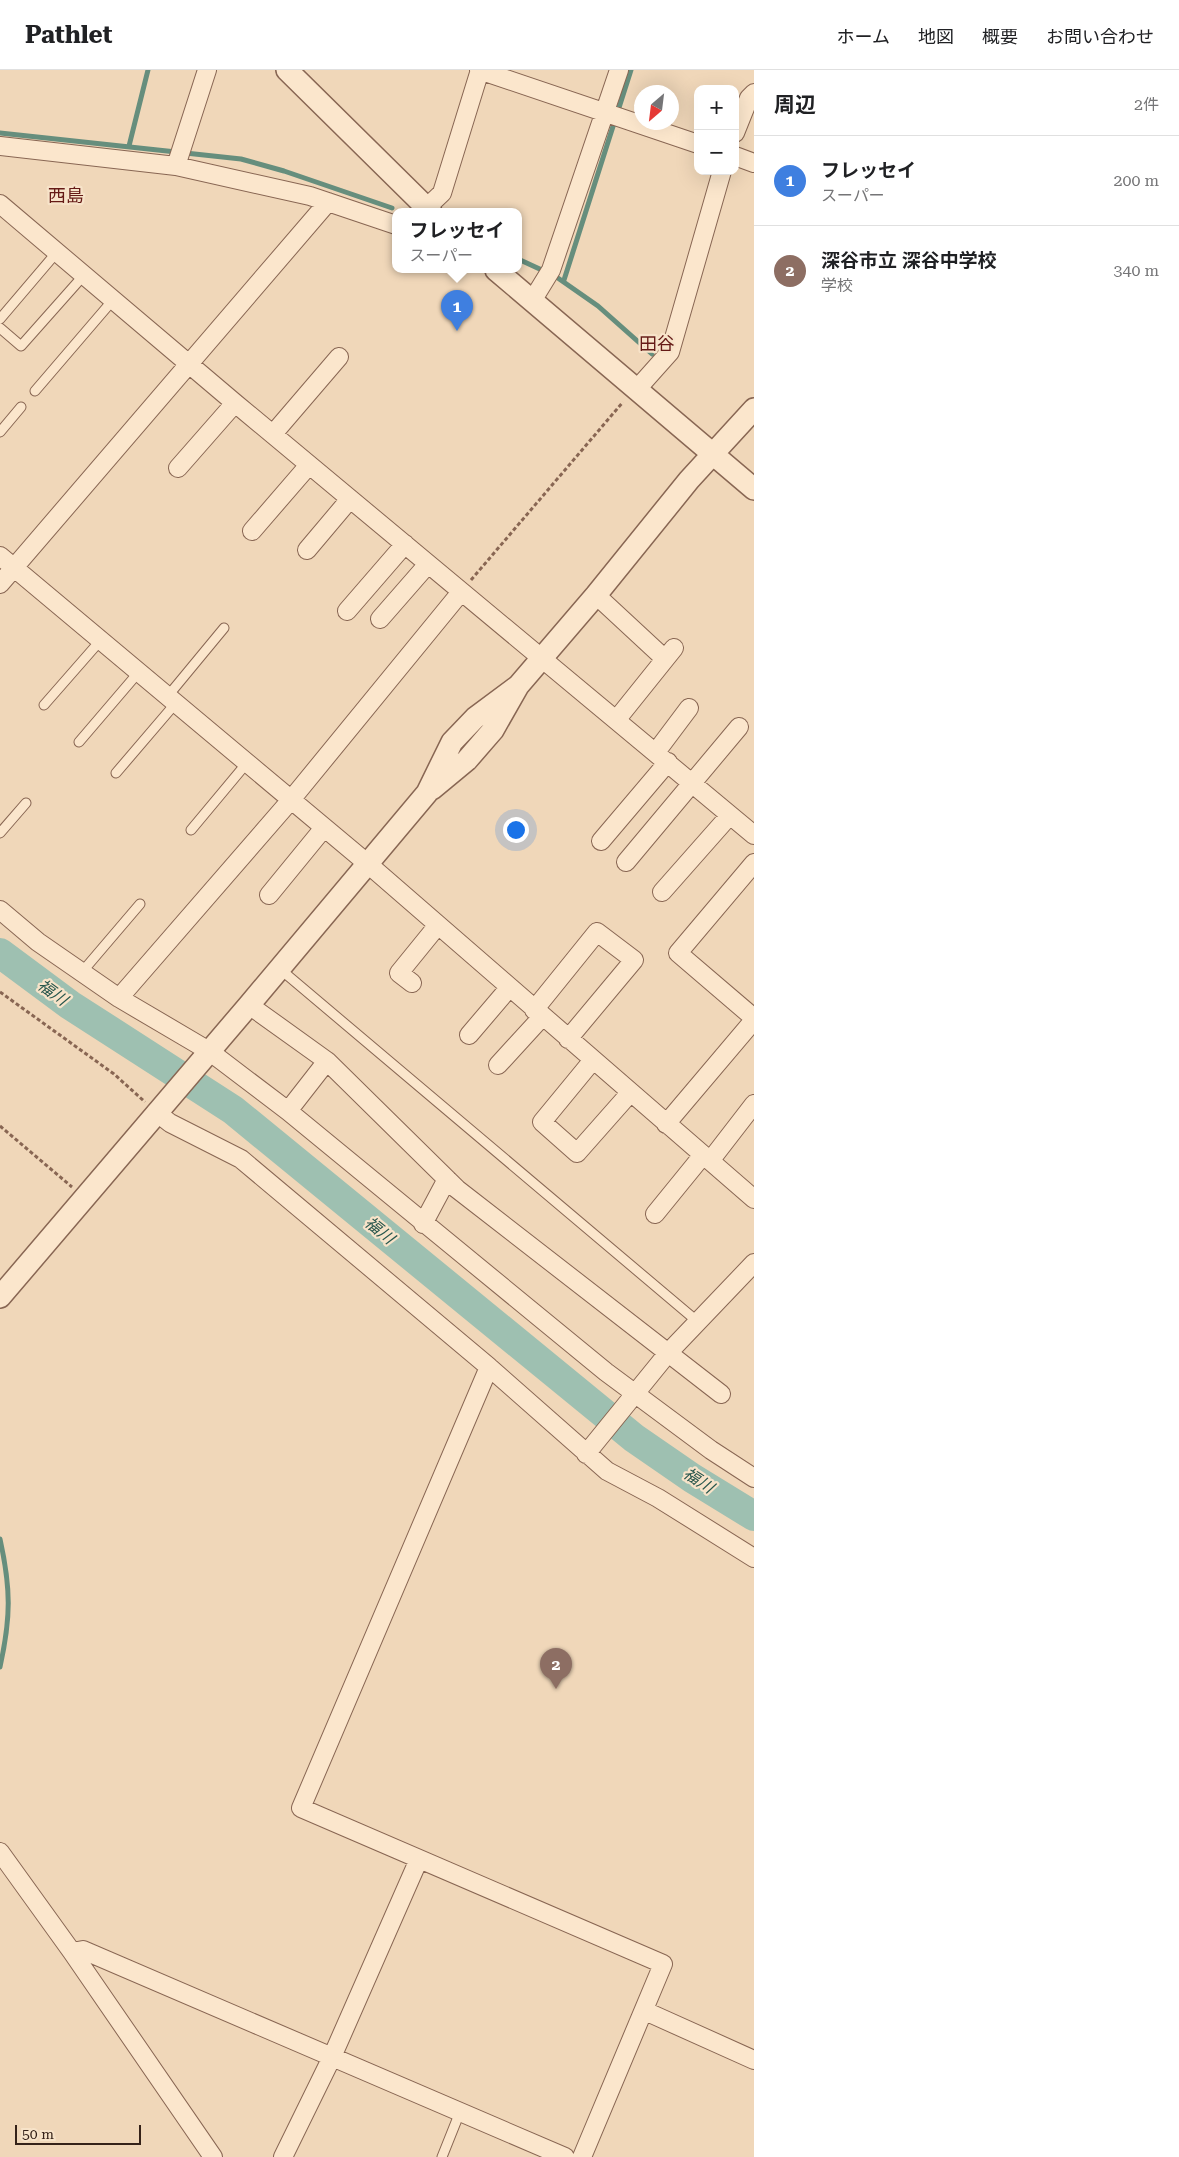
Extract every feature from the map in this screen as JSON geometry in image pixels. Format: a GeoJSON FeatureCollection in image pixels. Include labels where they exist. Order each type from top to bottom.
{"type":"FeatureCollection","features":[{"type":"Feature","properties":{"kind":"street"},"geometry":{"type":"LineString","coordinates":[[176,166],[206,70]]}},
{"type":"Feature","properties":{"kind":"street"},"geometry":{"type":"LineString","coordinates":[[288,70],[423,208]]}},
{"type":"Feature","properties":{"kind":"street"},"geometry":{"type":"LineString","coordinates":[[429,208],[442,193],[480,70],[694,143]]}},
{"type":"Feature","properties":{"kind":"street"},"geometry":{"type":"LineString","coordinates":[[532,301],[551,270],[619,70]]}},
{"type":"Feature","properties":{"kind":"street"},"geometry":{"type":"LineString","coordinates":[[737,130],[749,98],[754,93]]}},
{"type":"Feature","properties":{"kind":"street"},"geometry":{"type":"LineString","coordinates":[[0,146],[176,166],[310,196],[392,224]]}},
{"type":"Feature","properties":{"kind":"street"},"geometry":{"type":"LineString","coordinates":[[739,157],[754,163]]}},
{"type":"Feature","properties":{"kind":"street"},"geometry":{"type":"LineString","coordinates":[[631,394],[670,352],[721,175]]}},
{"type":"Feature","properties":{"kind":"street"},"geometry":{"type":"LineString","coordinates":[[0,584],[328,202]]}},
{"type":"Feature","properties":{"kind":"street"},"geometry":{"type":"LineString","coordinates":[[0,204],[309,465],[540,658],[617,719],[754,835]]}},
{"type":"Feature","properties":{"kind":"street"},"geometry":{"type":"LineString","coordinates":[[499,273],[631,394],[712,453],[754,489]]}},
{"type":"Feature","properties":{"kind":"street"},"geometry":{"type":"LineString","coordinates":[[273,434],[339,357]]}},
{"type":"Feature","properties":{"kind":"street"},"geometry":{"type":"LineString","coordinates":[[178,468],[235,403]]}},
{"type":"Feature","properties":{"kind":"street"},"geometry":{"type":"LineString","coordinates":[[0,1297],[249,1006],[427,793],[452,742],[474,718],[518,686],[540,658],[596,595],[712,453],[754,409]]}},
{"type":"Feature","properties":{"kind":"street"},"geometry":{"type":"LineString","coordinates":[[252,531],[309,465]]}},
{"type":"Feature","properties":{"kind":"street"},"geometry":{"type":"LineString","coordinates":[[307,550],[350,499]]}},
{"type":"Feature","properties":{"kind":"street"},"geometry":{"type":"LineString","coordinates":[[347,611],[404,544]]}},
{"type":"Feature","properties":{"kind":"street"},"geometry":{"type":"LineString","coordinates":[[0,556],[323,829],[368,864],[538,1014],[754,1200]]}},
{"type":"Feature","properties":{"kind":"street"},"geometry":{"type":"LineString","coordinates":[[380,619],[428,564]]}},
{"type":"Feature","properties":{"kind":"street"},"geometry":{"type":"LineString","coordinates":[[119,998],[290,801],[461,592]]}},
{"type":"Feature","properties":{"kind":"street"},"geometry":{"type":"LineString","coordinates":[[596,595],[670,654],[617,719]]}},
{"type":"Feature","properties":{"kind":"street"},"geometry":{"type":"LineString","coordinates":[[601,841],[662,757],[690,708]]}},
{"type":"Feature","properties":{"kind":"street"},"geometry":{"type":"LineString","coordinates":[[626,862],[739,727]]}},
{"type":"Feature","properties":{"kind":"street"},"geometry":{"type":"LineString","coordinates":[[662,892],[730,814]]}},
{"type":"Feature","properties":{"kind":"street"},"geometry":{"type":"LineString","coordinates":[[269,895],[323,829]]}},
{"type":"Feature","properties":{"kind":"street"},"geometry":{"type":"LineString","coordinates":[[666,1124],[754,1019],[678,953],[754,863]]}},
{"type":"Feature","properties":{"kind":"street"},"geometry":{"type":"LineString","coordinates":[[0,910],[38,942],[119,998],[206,1054],[288,1112],[633,1396],[754,1478]]}},
{"type":"Feature","properties":{"kind":"street"},"geometry":{"type":"LineString","coordinates":[[412,983],[399,973],[438,925]]}},
{"type":"Feature","properties":{"kind":"street"},"geometry":{"type":"LineString","coordinates":[[498,1065],[538,1014],[597,932],[634,960],[568,1040]]}},
{"type":"Feature","properties":{"kind":"street"},"geometry":{"type":"LineString","coordinates":[[469,1035],[509,988]]}},
{"type":"Feature","properties":{"kind":"street"},"geometry":{"type":"LineString","coordinates":[[249,1006],[327,1061],[447,1179],[721,1394]]}},
{"type":"Feature","properties":{"kind":"street"},"geometry":{"type":"LineString","coordinates":[[593,1060],[542,1122],[577,1153],[630,1093]]}},
{"type":"Feature","properties":{"kind":"street"},"geometry":{"type":"LineString","coordinates":[[288,1112],[327,1061]]}},
{"type":"Feature","properties":{"kind":"street"},"geometry":{"type":"LineString","coordinates":[[654,1214],[754,1104]]}},
{"type":"Feature","properties":{"kind":"street"},"geometry":{"type":"LineString","coordinates":[[161,1107],[170,1123],[241,1159],[590,1450],[607,1471],[658,1498],[754,1558]]}},
{"type":"Feature","properties":{"kind":"street"},"geometry":{"type":"LineString","coordinates":[[424,1224],[447,1179]]}},
{"type":"Feature","properties":{"kind":"street"},"geometry":{"type":"LineString","coordinates":[[590,1450],[668,1353],[754,1263]]}},
{"type":"Feature","properties":{"kind":"street"},"geometry":{"type":"LineString","coordinates":[[489,1367],[302,1808],[663,1964],[645,2011],[582,2157]]}},
{"type":"Feature","properties":{"kind":"street"},"geometry":{"type":"LineString","coordinates":[[0,1852],[72,1952],[213,2157]]}},
{"type":"Feature","properties":{"kind":"street"},"geometry":{"type":"LineString","coordinates":[[283,2157],[332,2057],[419,1859]]}},
{"type":"Feature","properties":{"kind":"street"},"geometry":{"type":"LineString","coordinates":[[72,1952],[83,1950],[565,2157]]}},
{"type":"Feature","properties":{"kind":"street"},"geometry":{"type":"LineString","coordinates":[[645,2011],[754,2060]]}},
{"type":"Feature","properties":{"kind":"lane"},"geometry":{"type":"LineString","coordinates":[[0,319],[57,252]]}},
{"type":"Feature","properties":{"kind":"lane"},"geometry":{"type":"LineString","coordinates":[[0,328],[20,346],[84,275]]}},
{"type":"Feature","properties":{"kind":"lane"},"geometry":{"type":"LineString","coordinates":[[35,391],[113,300]]}},
{"type":"Feature","properties":{"kind":"lane"},"geometry":{"type":"LineString","coordinates":[[0,432],[21,407]]}},
{"type":"Feature","properties":{"kind":"lane"},"geometry":{"type":"LineString","coordinates":[[116,772],[224,628]]}},
{"type":"Feature","properties":{"kind":"lane"},"geometry":{"type":"LineString","coordinates":[[44,706],[100,641]]}},
{"type":"Feature","properties":{"kind":"lane"},"geometry":{"type":"LineString","coordinates":[[79,742],[138,673]]}},
{"type":"Feature","properties":{"kind":"lane"},"geometry":{"type":"LineString","coordinates":[[191,830],[246,764]]}},
{"type":"Feature","properties":{"kind":"lane"},"geometry":{"type":"LineString","coordinates":[[0,833],[26,803]]}},
{"type":"Feature","properties":{"kind":"lane"},"geometry":{"type":"LineString","coordinates":[[82,972],[140,904]]}},
{"type":"Feature","properties":{"kind":"lane"},"geometry":{"type":"LineString","coordinates":[[280,968],[698,1322]]}},
{"type":"Feature","properties":{"kind":"lane"},"geometry":{"type":"LineString","coordinates":[[442,2157],[460,2112]]}},
{"type":"Feature","properties":{"kind":"path"},"geometry":{"type":"LineString","coordinates":[[461,592],[631,394]]}},
{"type":"Feature","properties":{"kind":"path"},"geometry":{"type":"LineString","coordinates":[[0,992],[161,1107]]}},
{"type":"Feature","properties":{"kind":"path"},"geometry":{"type":"LineString","coordinates":[[0,1126],[84,1197]]}},
{"type":"Feature","properties":{"kind":"waterway"},"geometry":{"type":"LineString","coordinates":[[129,146],[148,70]]}},
{"type":"Feature","properties":{"kind":"waterway"},"geometry":{"type":"LineString","coordinates":[[564,280],[631,70]]}},
{"type":"Feature","properties":{"kind":"waterway"},"geometry":{"type":"LineString","coordinates":[[0,133],[241,159],[284,171],[392,208]]}},
{"type":"Feature","properties":{"kind":"waterway"},"geometry":{"type":"LineString","coordinates":[[522,261],[544,271]]}},
{"type":"Feature","properties":{"kind":"waterway"},"geometry":{"type":"LineString","coordinates":[[555,276],[598,306],[652,354]]}},
{"type":"Feature","properties":{"kind":"waterway","name":"福川"},"geometry":{"type":"LineString","coordinates":[[0,953],[70,1005],[233,1110],[634,1438],[692,1478],[754,1516]]}},
{"type":"Feature","properties":{"kind":"waterway"},"geometry":{"type":"LineString","coordinates":[[0,1539],[8,1588],[8,1618],[0,1667]]}},
{"type":"Feature","properties":{"kind":"place","name":"フレッセイ"},"geometry":{"type":"Point","coordinates":[457,331]}},
{"type":"Feature","properties":{"kind":"place","name":"深谷市立 深谷中学校"},"geometry":{"type":"Point","coordinates":[556,1689]}},
{"type":"Feature","properties":{"kind":"district","name":"西島"},"geometry":{"type":"Point","coordinates":[66,196]}},
{"type":"Feature","properties":{"kind":"district","name":"田谷"},"geometry":{"type":"Point","coordinates":[657,344]}}]}
